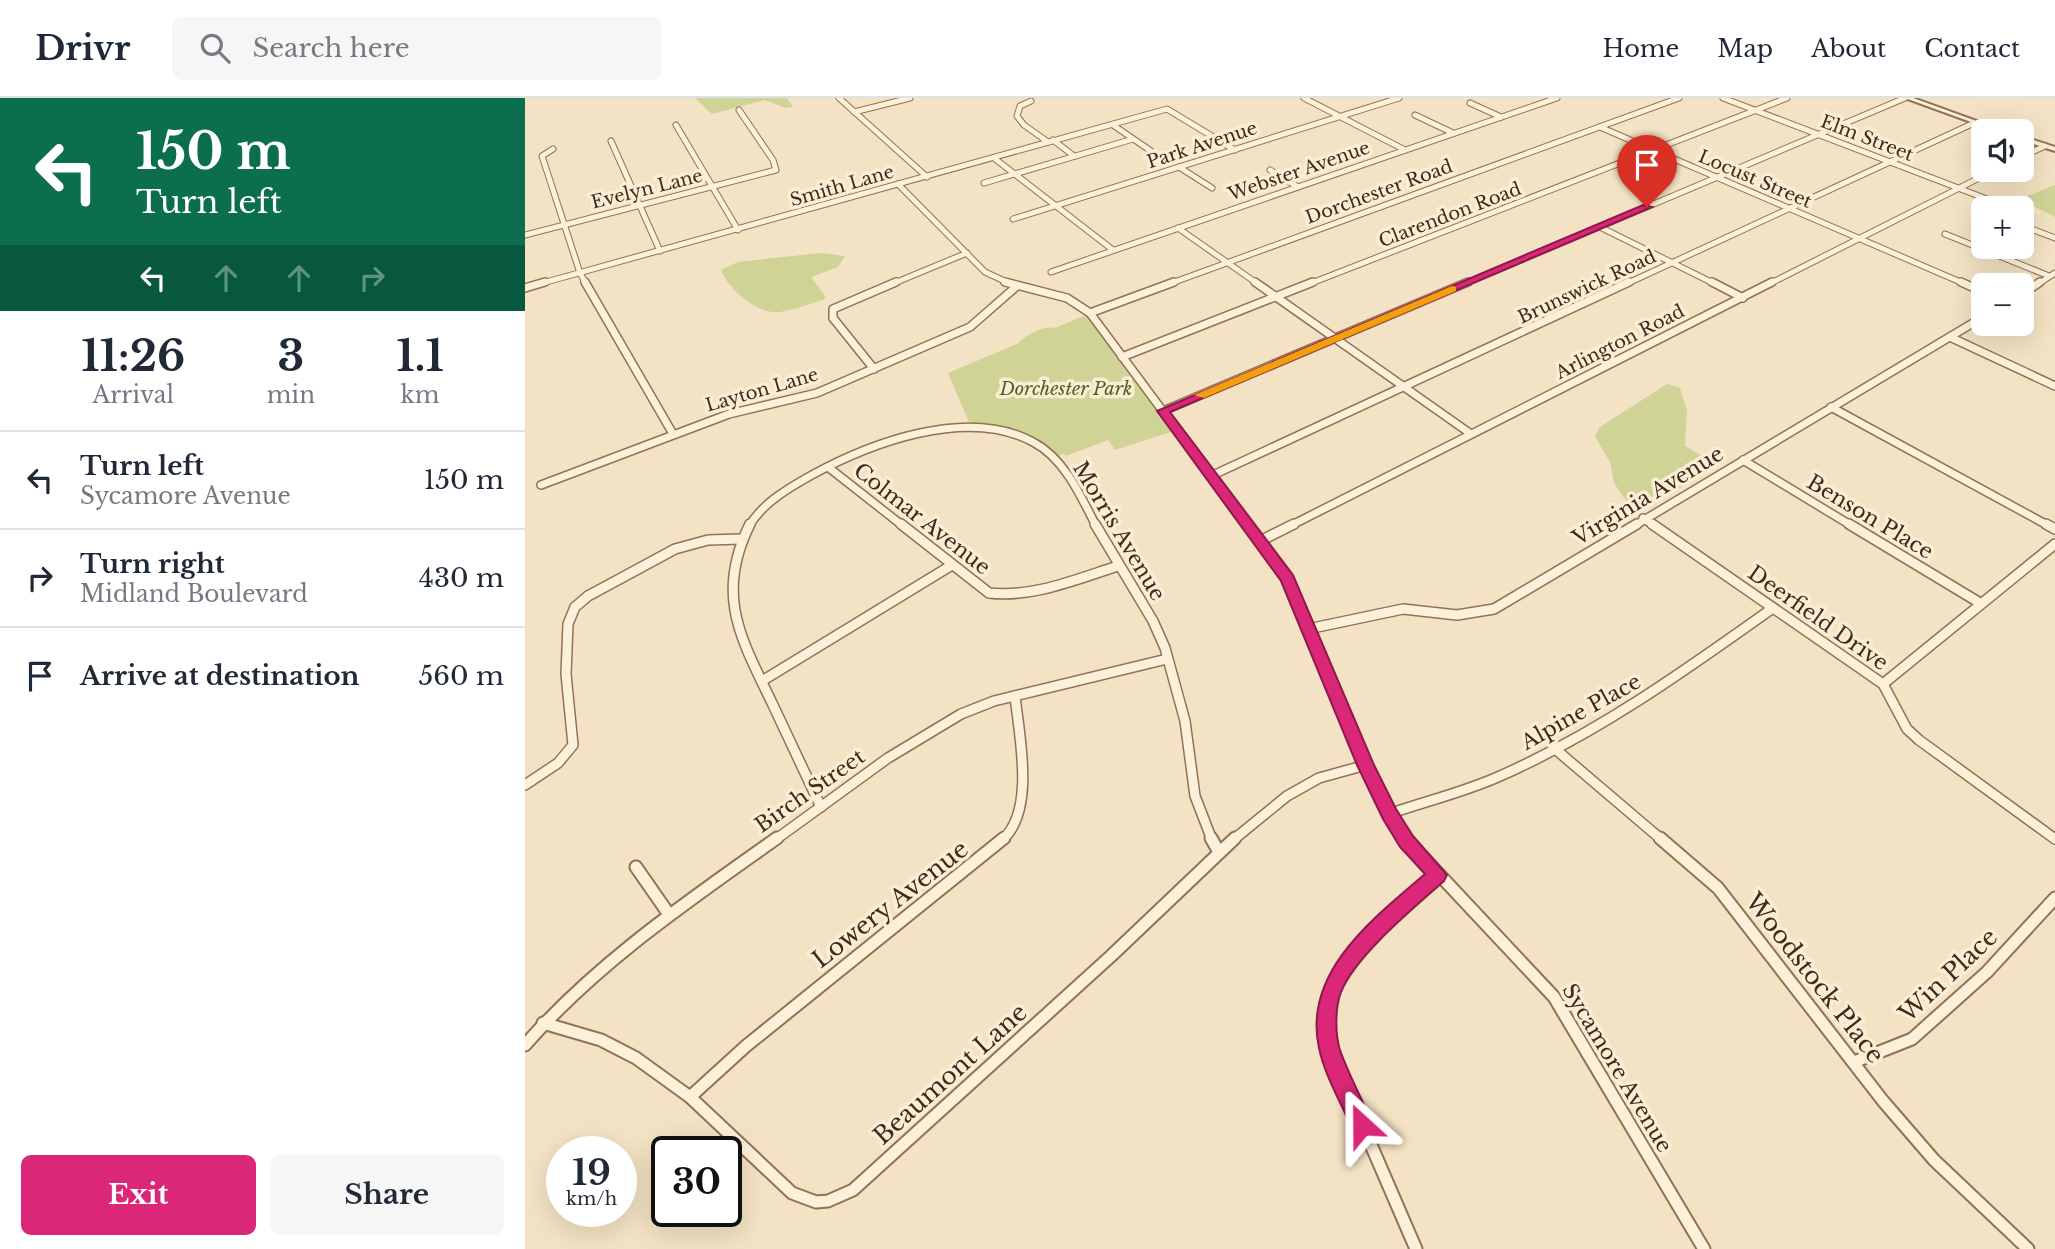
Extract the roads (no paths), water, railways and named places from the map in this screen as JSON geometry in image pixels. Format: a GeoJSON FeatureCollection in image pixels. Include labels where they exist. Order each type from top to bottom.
{"type":"FeatureCollection","features":[{"type":"Feature","properties":{"kind":"street"},"geometry":{"type":"LineString","coordinates":[[839,98],[927,177]]}},
{"type":"Feature","properties":{"kind":"street"},"geometry":{"type":"LineString","coordinates":[[855,112],[910,98]]}},
{"type":"Feature","properties":{"kind":"street"},"geometry":{"type":"LineString","coordinates":[[1304,98],[1405,150]]}},
{"type":"Feature","properties":{"kind":"street","name":"Park Avenue"},"geometry":{"type":"LineString","coordinates":[[1013,219],[1399,98]]}},
{"type":"Feature","properties":{"kind":"street"},"geometry":{"type":"LineString","coordinates":[[1538,98],[1546,102]]}},
{"type":"Feature","properties":{"kind":"street","name":"Webster Avenue"},"geometry":{"type":"LineString","coordinates":[[1051,272],[1557,98]]}},
{"type":"Feature","properties":{"kind":"street","name":"Dorchester Road"},"geometry":{"type":"LineString","coordinates":[[1090,313],[1679,98]]}},
{"type":"Feature","properties":{"kind":"street","name":"Elm Street"},"geometry":{"type":"LineString","coordinates":[[1723,98],[1978,196]]}},
{"type":"Feature","properties":{"kind":"street","name":"Clarendon Road"},"geometry":{"type":"LineString","coordinates":[[1122,357],[1787,98]]}},
{"type":"Feature","properties":{"kind":"street"},"geometry":{"type":"LineString","coordinates":[[1163,411],[1906,98],[1971,122]]}},
{"type":"Feature","properties":{"kind":"street"},"geometry":{"type":"LineString","coordinates":[[1031,102],[1020,106],[1017,116],[1024,125],[1074,156]]}},
{"type":"Feature","properties":{"kind":"street"},"geometry":{"type":"LineString","coordinates":[[1469,103],[1501,117]]}},
{"type":"Feature","properties":{"kind":"street","name":"Smith Lane"},"geometry":{"type":"LineString","coordinates":[[525,288],[1167,109],[1235,150]]}},
{"type":"Feature","properties":{"kind":"street","name":"Evelyn Lane"},"geometry":{"type":"LineString","coordinates":[[525,235],[776,170],[773,160],[739,110]]}},
{"type":"Feature","properties":{"kind":"street"},"geometry":{"type":"LineString","coordinates":[[1415,115],[1453,133]]}},
{"type":"Feature","properties":{"kind":"street","name":"Brunswick Road"},"geometry":{"type":"LineString","coordinates":[[1211,476],[1971,124]]}},
{"type":"Feature","properties":{"kind":"street"},"geometry":{"type":"LineString","coordinates":[[676,125],[738,230]]}},
{"type":"Feature","properties":{"kind":"street"},"geometry":{"type":"LineString","coordinates":[[1113,125],[1151,151]]}},
{"type":"Feature","properties":{"kind":"street","name":"Locust Street"},"geometry":{"type":"LineString","coordinates":[[1599,127],[1971,287]]}},
{"type":"Feature","properties":{"kind":"street"},"geometry":{"type":"LineString","coordinates":[[984,183],[1133,139]]}},
{"type":"Feature","properties":{"kind":"street"},"geometry":{"type":"LineString","coordinates":[[611,141],[660,251]]}},
{"type":"Feature","properties":{"kind":"street"},"geometry":{"type":"LineString","coordinates":[[2034,142],[2055,149]]}},
{"type":"Feature","properties":{"kind":"street"},"geometry":{"type":"LineString","coordinates":[[2034,150],[2045,145]]}},
{"type":"Feature","properties":{"kind":"street"},"geometry":{"type":"LineString","coordinates":[[553,149],[542,156],[580,273],[673,434]]}},
{"type":"Feature","properties":{"kind":"street"},"geometry":{"type":"LineString","coordinates":[[994,158],[1113,250]]}},
{"type":"Feature","properties":{"kind":"street"},"geometry":{"type":"LineString","coordinates":[[1179,167],[1212,188]]}},
{"type":"Feature","properties":{"kind":"street"},"geometry":{"type":"LineString","coordinates":[[1270,170],[1298,187]]}},
{"type":"Feature","properties":{"kind":"street","name":"Arlington Road"},"geometry":{"type":"LineString","coordinates":[[1260,541],[1860,240],[1971,181]]}},
{"type":"Feature","properties":{"kind":"street","name":"Sycamore Avenue"},"geometry":{"type":"LineString","coordinates":[[898,184],[985,271],[1017,286],[1067,298],[1090,313],[1288,579],[1366,765],[1389,814],[1407,842],[1554,997],[1704,1249]]}},
{"type":"Feature","properties":{"kind":"street"},"geometry":{"type":"LineString","coordinates":[[1232,202],[1239,206]]}},
{"type":"Feature","properties":{"kind":"street"},"geometry":{"type":"LineString","coordinates":[[1600,227],[1743,298]]}},
{"type":"Feature","properties":{"kind":"street"},"geometry":{"type":"LineString","coordinates":[[1178,228],[1471,434]]}},
{"type":"Feature","properties":{"kind":"street"},"geometry":{"type":"LineString","coordinates":[[2034,230],[2055,238]]}},
{"type":"Feature","properties":{"kind":"street"},"geometry":{"type":"LineString","coordinates":[[1945,234],[2052,275]]}},
{"type":"Feature","properties":{"kind":"street"},"geometry":{"type":"LineString","coordinates":[[874,369],[841,330],[832,311],[839,305],[900,283],[928,268],[967,253]]}},
{"type":"Feature","properties":{"kind":"street"},"geometry":{"type":"LineString","coordinates":[[2034,287],[2052,275]]}},
{"type":"Feature","properties":{"kind":"street","name":"Layton Lane"},"geometry":{"type":"LineString","coordinates":[[541,485],[752,406],[796,401],[874,369],[970,327],[983,319],[1017,286]]}},
{"type":"Feature","properties":{"kind":"street","name":"Virginia Avenue"},"geometry":{"type":"LineString","coordinates":[[1308,629],[1393,610],[1428,610],[1457,615],[1494,609],[1971,324]]}},
{"type":"Feature","properties":{"kind":"street"},"geometry":{"type":"LineString","coordinates":[[1950,337],[2055,386]]}},
{"type":"Feature","properties":{"kind":"street"},"geometry":{"type":"LineString","coordinates":[[1831,407],[2055,529]]}},
{"type":"Feature","properties":{"kind":"street","name":"Morris Avenue"},"geometry":{"type":"LineString","coordinates":[[741,538],[752,517],[769,501],[828,467],[890,439],[932,429],[994,430],[1029,439],[1045,449],[1064,470],[1118,566],[1157,628],[1181,703],[1195,804],[1209,838],[1219,852]]}},
{"type":"Feature","properties":{"kind":"street","name":"Benson Place"},"geometry":{"type":"LineString","coordinates":[[1743,460],[1980,603]]}},
{"type":"Feature","properties":{"kind":"street","name":"Colmar Avenue"},"geometry":{"type":"LineString","coordinates":[[828,467],[981,589],[998,595],[1021,593],[1118,566]]}},
{"type":"Feature","properties":{"kind":"street","name":"Deerfield Drive"},"geometry":{"type":"LineString","coordinates":[[1643,518],[1883,684],[1907,729],[1919,740],[2055,839]]}},
{"type":"Feature","properties":{"kind":"street"},"geometry":{"type":"LineString","coordinates":[[525,785],[554,767],[573,745],[566,674],[568,624],[575,607],[589,596],[675,549],[708,540],[741,538],[733,603],[739,633],[821,807]]}},
{"type":"Feature","properties":{"kind":"street"},"geometry":{"type":"LineString","coordinates":[[1883,684],[2055,544]]}},
{"type":"Feature","properties":{"kind":"street"},"geometry":{"type":"LineString","coordinates":[[762,681],[952,565]]}},
{"type":"Feature","properties":{"kind":"street","name":"Alpine Place"},"geometry":{"type":"LineString","coordinates":[[1389,814],[1488,781],[1555,748],[1671,681],[1773,608]]}},
{"type":"Feature","properties":{"kind":"street","name":"Birch Street"},"geometry":{"type":"LineString","coordinates":[[525,1045],[543,1023],[602,965],[668,913],[927,733],[975,707],[1167,659]]}},
{"type":"Feature","properties":{"kind":"street","name":"Lowery Avenue"},"geometry":{"type":"LineString","coordinates":[[690,1097],[745,1046],[1006,837],[1012,829],[1021,803],[1022,776],[1015,696]]}},
{"type":"Feature","properties":{"kind":"street","name":"Woodstock Place"},"geometry":{"type":"LineString","coordinates":[[1555,748],[1718,888],[1934,1160],[2028,1249]]}},
{"type":"Feature","properties":{"kind":"street","name":"Beaumont Lane"},"geometry":{"type":"LineString","coordinates":[[543,1023],[601,1040],[621,1049],[690,1097],[793,1193],[816,1202],[841,1196],[853,1190],[1046,1015],[1219,852],[1300,788],[1319,778],[1366,765]]}},
{"type":"Feature","properties":{"kind":"street"},"geometry":{"type":"LineString","coordinates":[[636,867],[668,913]]}},
{"type":"Feature","properties":{"kind":"street"},"geometry":{"type":"LineString","coordinates":[[1416,1249],[1330,1050],[1326,1007],[1330,992],[1344,966],[1398,910],[1437,875]]}},
{"type":"Feature","properties":{"kind":"street","name":"Win Place"},"geometry":{"type":"LineString","coordinates":[[1854,1062],[1912,1039],[1927,1027],[1987,972],[2055,898]]}},
{"type":"Feature","properties":{"kind":"park label","name":"Dorchester Park"},"geometry":{"type":"Point","coordinates":[1066,389]}}]}
